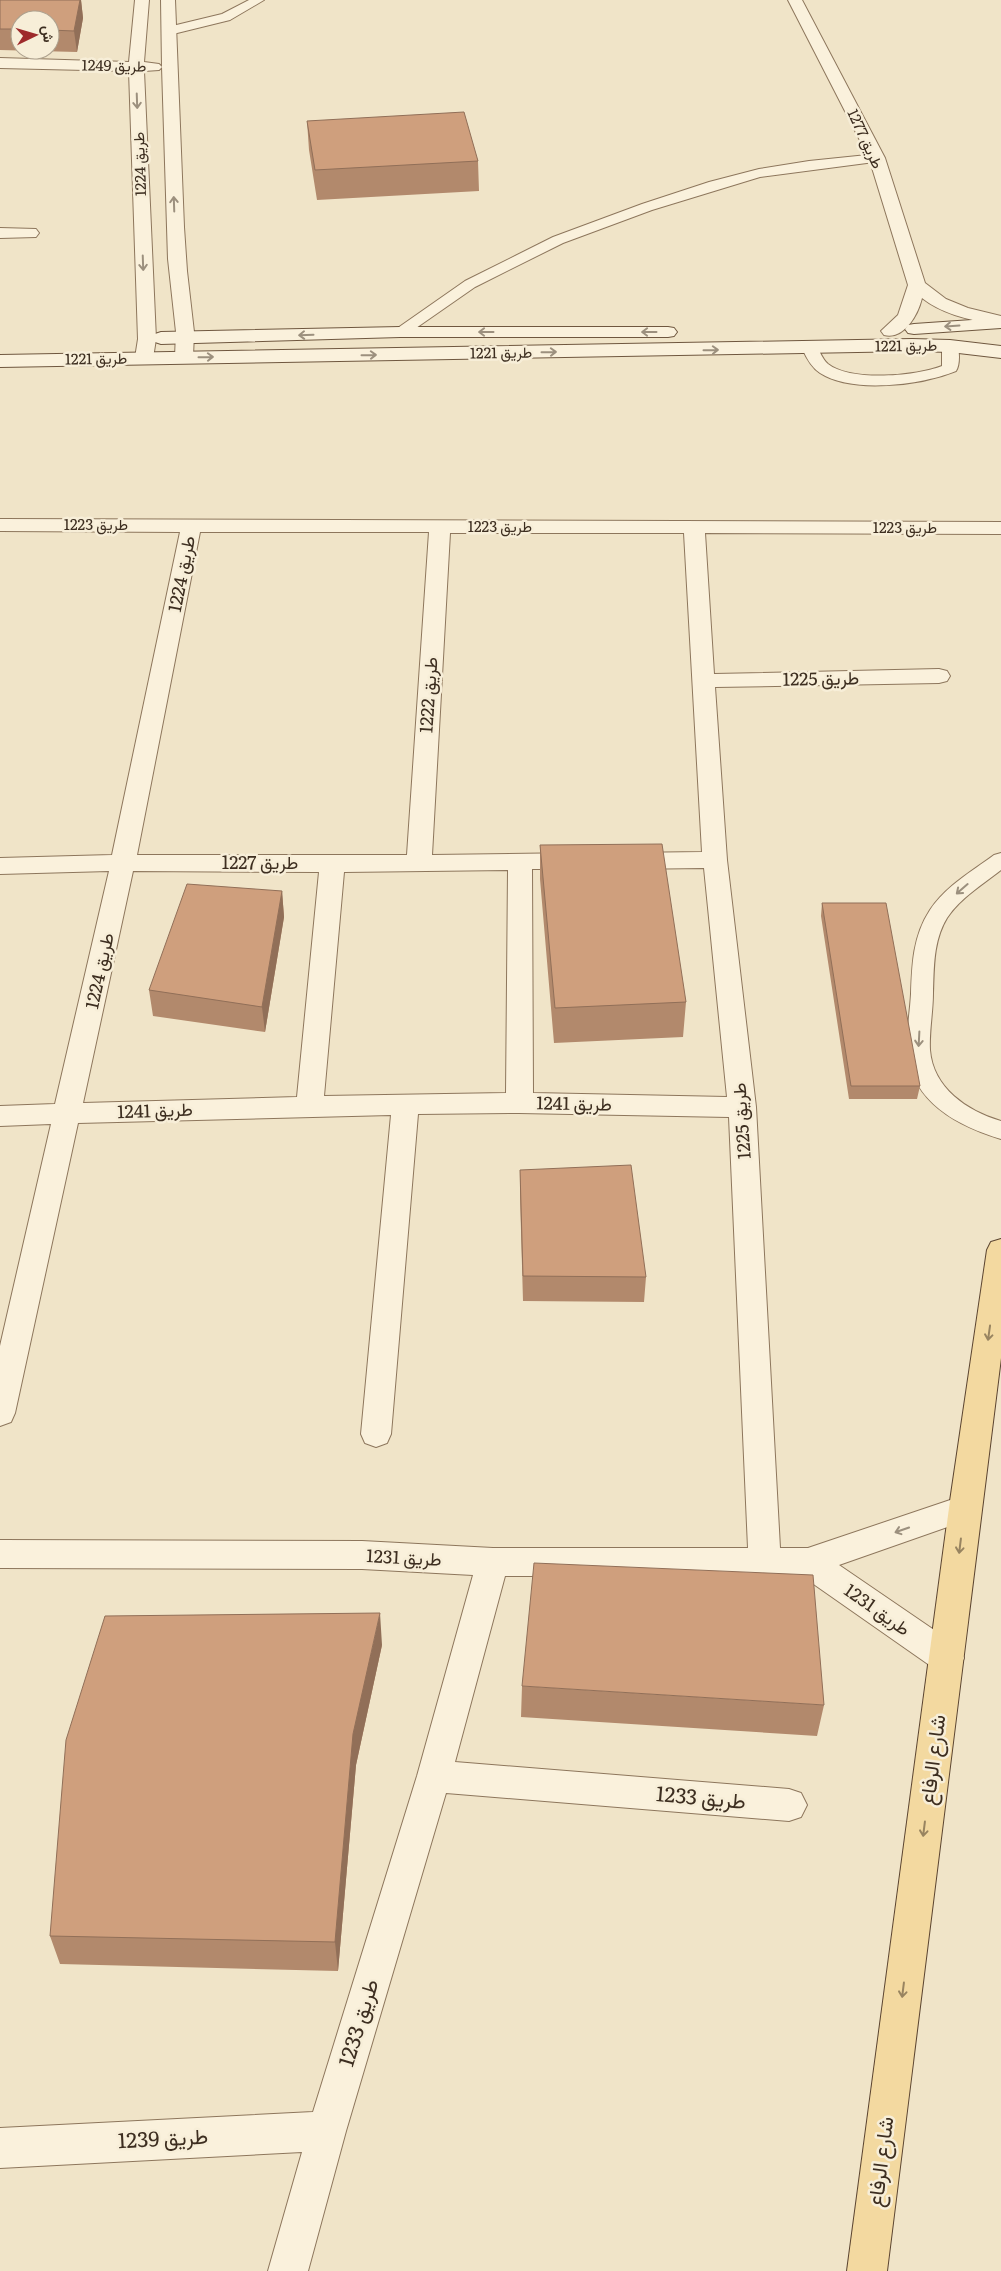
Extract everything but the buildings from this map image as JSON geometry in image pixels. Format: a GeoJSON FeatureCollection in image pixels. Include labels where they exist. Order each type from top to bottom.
{"type":"FeatureCollection","features":[{"type":"Feature","properties":{"kind":"main road","name":"شارع الرفاع"},"geometry":{"type":"LineString","coordinates":[[867,2271],[965,1508],[1001,1250]]}},
{"type":"Feature","properties":{"kind":"street","name":"طريق 1224"},"geometry":{"type":"LineString","coordinates":[[142,0],[136,67],[147,339],[144,358]]}},
{"type":"Feature","properties":{"kind":"street","name":"طريق 1224"},"geometry":{"type":"LineString","coordinates":[[168,0],[168,67],[177,261],[186,338],[184,357]]}},
{"type":"Feature","properties":{"kind":"street"},"geometry":{"type":"LineString","coordinates":[[796,1],[813,0]]}},
{"type":"Feature","properties":{"kind":"street","name":"طريق 1277"},"geometry":{"type":"LineString","coordinates":[[796,1],[877,158],[917,285]]}},
{"type":"Feature","properties":{"kind":"street","name":"طريق 1249"},"geometry":{"type":"LineString","coordinates":[[0,63],[168,67]]}},
{"type":"Feature","properties":{"kind":"street"},"geometry":{"type":"LineString","coordinates":[[0,233],[30,233]]}},
{"type":"Feature","properties":{"kind":"street"},"geometry":{"type":"LineString","coordinates":[[890,331],[905,318],[911,307],[917,285],[940,303],[962,312],[1001,322]]}},
{"type":"Feature","properties":{"kind":"street","name":"طريق 1221"},"geometry":{"type":"LineString","coordinates":[[127,339],[400,332],[890,331],[1001,322]]}},
{"type":"Feature","properties":{"kind":"street","name":"طريق 1221"},"geometry":{"type":"LineString","coordinates":[[0,361],[950,346],[1001,352]]}},
{"type":"Feature","properties":{"kind":"street","name":"طريق 1223"},"geometry":{"type":"LineString","coordinates":[[0,525],[1001,528]]}},
{"type":"Feature","properties":{"kind":"street","name":"طريق 1224"},"geometry":{"type":"LineString","coordinates":[[0,1414],[124,863],[191,526]]}},
{"type":"Feature","properties":{"kind":"street","name":"طريق 1222"},"geometry":{"type":"LineString","coordinates":[[418,863],[440,526]]}},
{"type":"Feature","properties":{"kind":"street","name":"طريق 1225"},"geometry":{"type":"LineString","coordinates":[[694,528],[715,860],[742,1107],[765,1561]]}},
{"type":"Feature","properties":{"kind":"street","name":"طريق 1225"},"geometry":{"type":"LineString","coordinates":[[704,682],[939,676]]}},
{"type":"Feature","properties":{"kind":"street","name":"طريق 1227"},"geometry":{"type":"LineString","coordinates":[[0,866],[124,863],[332,864],[715,860]]}},
{"type":"Feature","properties":{"kind":"street"},"geometry":{"type":"LineString","coordinates":[[519,1103],[520,862]]}},
{"type":"Feature","properties":{"kind":"street"},"geometry":{"type":"LineString","coordinates":[[310,1106],[332,864]]}},
{"type":"Feature","properties":{"kind":"street","name":"طريق 1241"},"geometry":{"type":"LineString","coordinates":[[0,1116],[310,1106],[519,1103],[742,1107]]}},
{"type":"Feature","properties":{"kind":"street"},"geometry":{"type":"LineString","coordinates":[[376,1434],[406,1105]]}},
{"type":"Feature","properties":{"kind":"street","name":"طريق 1231"},"geometry":{"type":"LineString","coordinates":[[0,1554],[362,1555],[493,1562],[808,1562],[965,1508]]}},
{"type":"Feature","properties":{"kind":"street","name":"طريق 1233"},"geometry":{"type":"LineString","coordinates":[[288,2271],[327,2131],[434,1776],[493,1562]]}},
{"type":"Feature","properties":{"kind":"street","name":"طريق 1231"},"geometry":{"type":"LineString","coordinates":[[808,1562],[946,1658]]}},
{"type":"Feature","properties":{"kind":"street","name":"طريق 1233"},"geometry":{"type":"LineString","coordinates":[[434,1776],[789,1805]]}},
{"type":"Feature","properties":{"kind":"street","name":"طريق 1239"},"geometry":{"type":"LineString","coordinates":[[0,2148],[327,2131]]}},
{"type":"Feature","properties":{"kind":"lane"},"geometry":{"type":"LineString","coordinates":[[169,31],[226,17],[258,0]]}},
{"type":"Feature","properties":{"kind":"lane"},"geometry":{"type":"LineString","coordinates":[[400,332],[470,284],[558,240],[648,207],[759,173],[809,165],[877,158]]}},
{"type":"Feature","properties":{"kind":"lane"},"geometry":{"type":"LineString","coordinates":[[810,348],[817,364],[832,373],[851,378],[872,379],[939,374],[950,368],[950,346]]}},
{"type":"Feature","properties":{"kind":"lane"},"geometry":{"type":"LineString","coordinates":[[1001,860],[964,886],[947,903],[933,923],[925,945],[918,1053],[924,1075],[937,1095],[959,1113],[986,1127],[1001,1130]]}}]}
